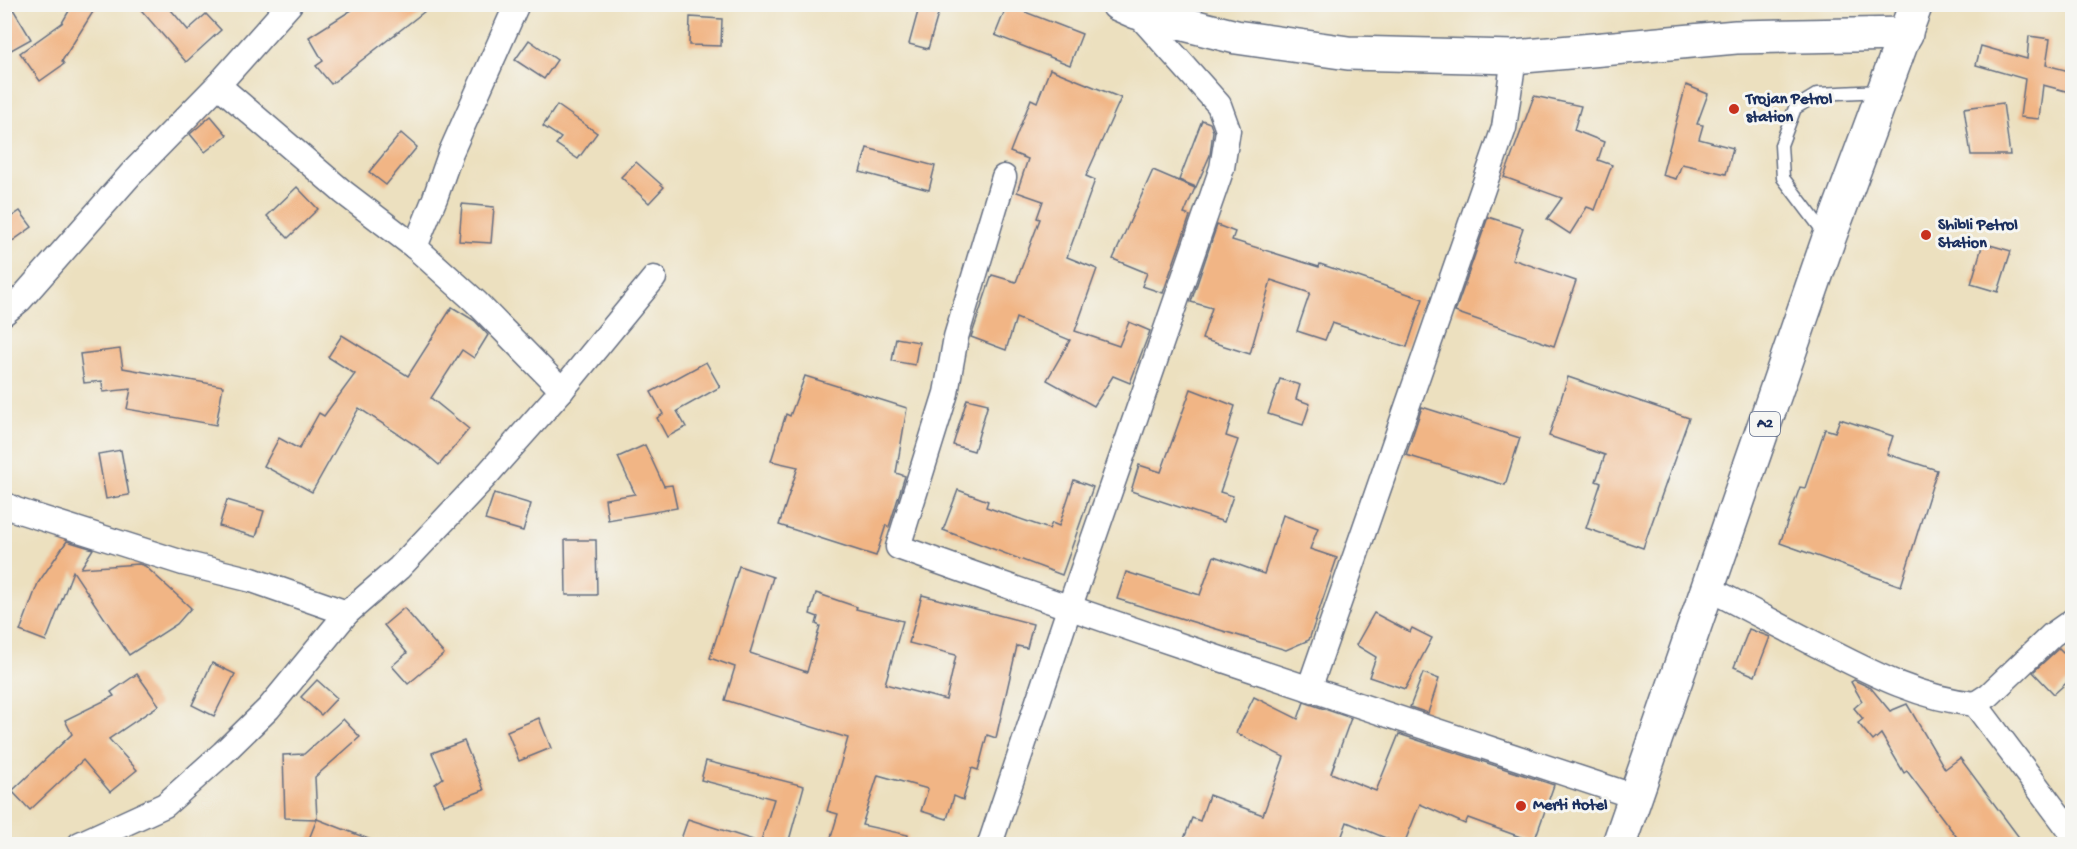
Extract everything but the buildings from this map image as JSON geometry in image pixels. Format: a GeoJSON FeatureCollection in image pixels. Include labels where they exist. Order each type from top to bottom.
{"type":"FeatureCollection","features":[{"type":"Feature","properties":{"kind":"main road"},"geometry":{"type":"LineString","coordinates":[[1127,8],[1236,37],[1348,53],[1514,57],[1911,19]]}},
{"type":"Feature","properties":{"kind":"main road","name":"A2"},"geometry":{"type":"LineString","coordinates":[[1619,844],[1829,238],[1911,19]]}},
{"type":"Feature","properties":{"kind":"street"},"geometry":{"type":"LineString","coordinates":[[4,313],[20,300],[131,174],[218,85],[290,4]]}},
{"type":"Feature","properties":{"kind":"street"},"geometry":{"type":"LineString","coordinates":[[415,247],[451,152],[517,4]]}},
{"type":"Feature","properties":{"kind":"street"},"geometry":{"type":"LineString","coordinates":[[990,844],[1222,168],[1228,130],[1219,105],[1127,8]]}},
{"type":"Feature","properties":{"kind":"street"},"geometry":{"type":"LineString","coordinates":[[1309,689],[1504,128],[1514,57]]}},
{"type":"Feature","properties":{"kind":"street"},"geometry":{"type":"LineString","coordinates":[[218,85],[343,192],[415,247],[476,302],[562,390]]}},
{"type":"Feature","properties":{"kind":"street"},"geometry":{"type":"LineString","coordinates":[[1004,177],[956,337],[948,371],[946,393],[898,547],[1069,609],[1636,796]]}},
{"type":"Feature","properties":{"kind":"street"},"geometry":{"type":"LineString","coordinates":[[80,844],[165,805],[269,708],[347,613],[399,568],[484,478],[562,390],[654,278]]}},
{"type":"Feature","properties":{"kind":"street"},"geometry":{"type":"LineString","coordinates":[[4,504],[16,510],[183,563],[252,580],[347,613]]}},
{"type":"Feature","properties":{"kind":"street"},"geometry":{"type":"LineString","coordinates":[[1708,588],[1854,665],[1900,686],[1932,697],[1975,704],[1989,695],[2052,635],[2073,621]]}},
{"type":"Feature","properties":{"kind":"street"},"geometry":{"type":"LineString","coordinates":[[1975,704],[2073,833]]}},
{"type":"Feature","properties":{"kind":"lane"},"geometry":{"type":"LineString","coordinates":[[1829,238],[1783,178],[1781,145],[1795,108],[1818,94],[1884,91]]}},
{"type":"Feature","properties":{"kind":"place","name":"Trojan Petrol station"},"geometry":{"type":"Point","coordinates":[1734,109]}},
{"type":"Feature","properties":{"kind":"place","name":"Shibli Petrol Station"},"geometry":{"type":"Point","coordinates":[1926,235]}},
{"type":"Feature","properties":{"kind":"place","name":"Merti Hotel"},"geometry":{"type":"Point","coordinates":[1521,806]}}]}
